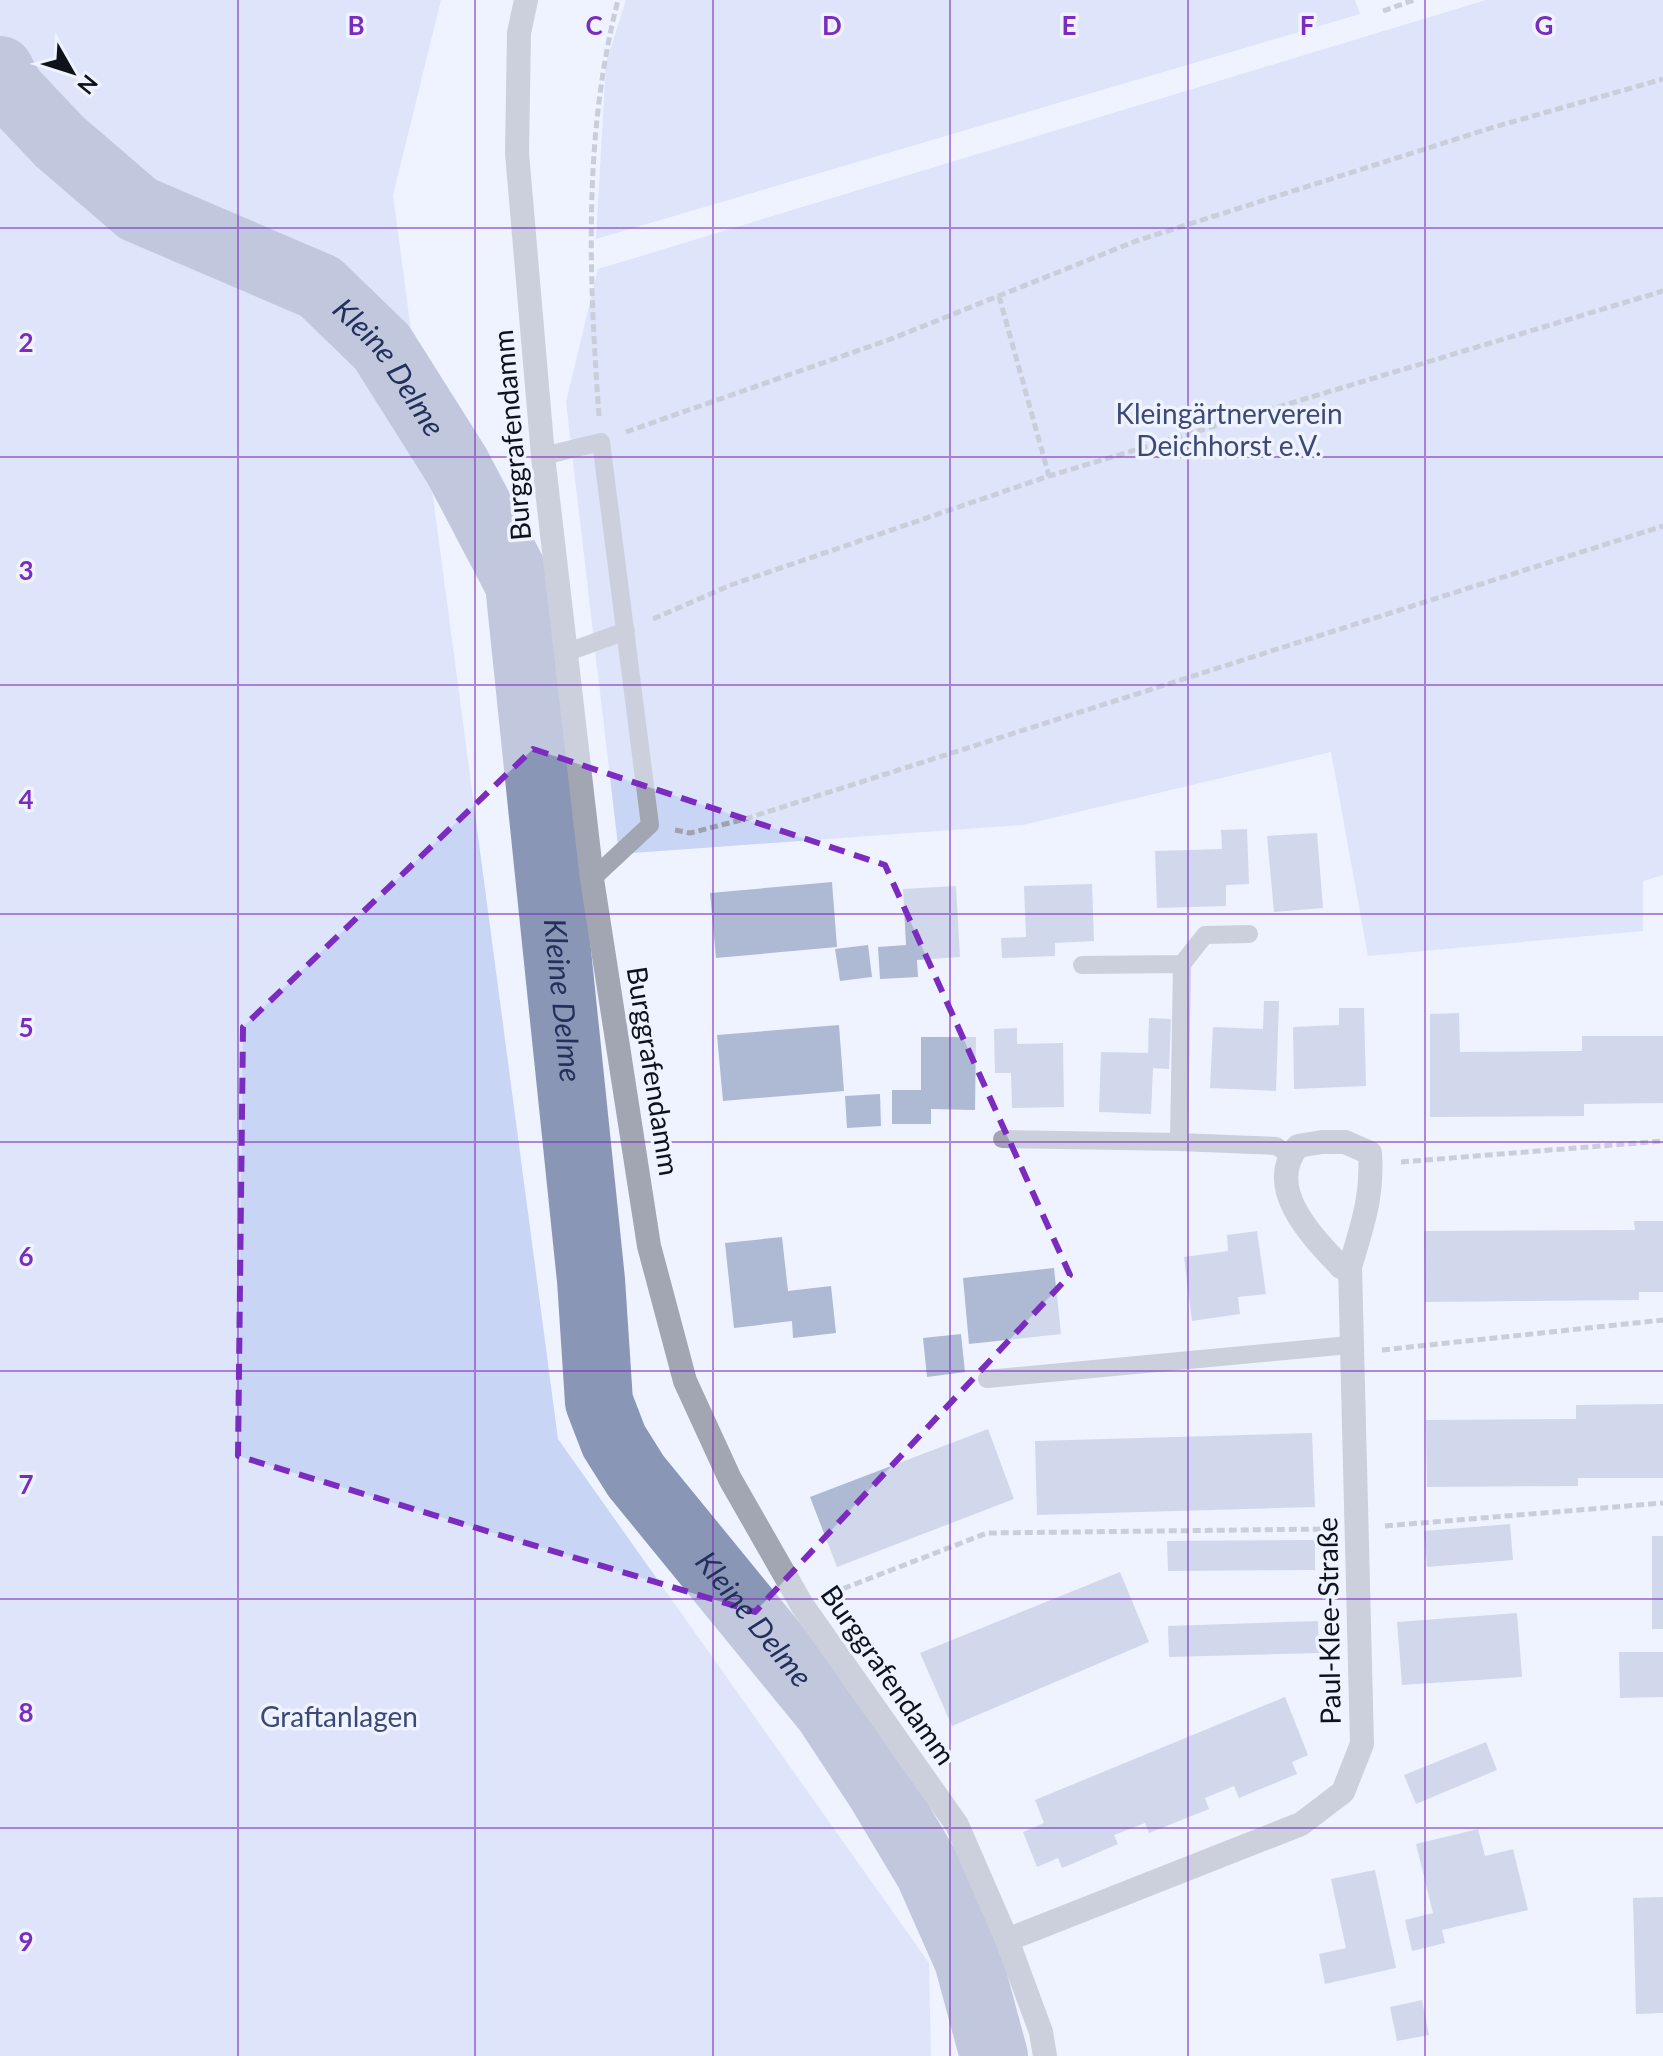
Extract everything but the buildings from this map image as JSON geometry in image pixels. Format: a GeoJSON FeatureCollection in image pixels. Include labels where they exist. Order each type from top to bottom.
{"type":"FeatureCollection","features":[{"type":"Feature","properties":{"kind":"street","name":"Burggrafendamm"},"geometry":{"type":"LineString","coordinates":[[526,0],[519,33],[517,153],[543,456],[592,879],[649,1246],[685,1381],[730,1479],[802,1605],[957,1825],[1007,1940],[1041,2032],[1045,2056]]}},
{"type":"Feature","properties":{"kind":"street"},"geometry":{"type":"LineString","coordinates":[[1350,1267],[1341,1267],[1313,1237],[1288,1199],[1290,1155],[1298,1146],[1345,1142],[1370,1153],[1370,1161]]}},
{"type":"Feature","properties":{"kind":"street","name":"Paul-Klee-Straße"},"geometry":{"type":"LineString","coordinates":[[1007,1940],[1301,1824],[1343,1792],[1362,1744],[1358,1528],[1349,1349],[1350,1267],[1366,1222],[1370,1161]]}},
{"type":"Feature","properties":{"kind":"lane"},"geometry":{"type":"LineString","coordinates":[[543,456],[601,442],[650,825],[592,879]]}},
{"type":"Feature","properties":{"kind":"lane"},"geometry":{"type":"LineString","coordinates":[[565,653],[626,631]]}},
{"type":"Feature","properties":{"kind":"lane"},"geometry":{"type":"LineString","coordinates":[[1179,1142],[1182,964],[1205,935],[1249,934]]}},
{"type":"Feature","properties":{"kind":"lane"},"geometry":{"type":"LineString","coordinates":[[1082,965],[1182,964]]}},
{"type":"Feature","properties":{"kind":"lane"},"geometry":{"type":"LineString","coordinates":[[1002,1139],[1276,1146],[1290,1155]]}},
{"type":"Feature","properties":{"kind":"lane"},"geometry":{"type":"LineString","coordinates":[[987,1379],[1349,1349]]}},
{"type":"Feature","properties":{"kind":"path"},"geometry":{"type":"LineString","coordinates":[[618,0],[602,62],[589,248],[601,442],[891,339],[1136,241],[1491,128],[1663,79]]}},
{"type":"Feature","properties":{"kind":"path"},"geometry":{"type":"LineString","coordinates":[[1383,11],[1414,0]]}},
{"type":"Feature","properties":{"kind":"path"},"geometry":{"type":"LineString","coordinates":[[626,631],[731,585],[1049,476],[1663,291]]}},
{"type":"Feature","properties":{"kind":"path"},"geometry":{"type":"LineString","coordinates":[[999,296],[1049,476]]}},
{"type":"Feature","properties":{"kind":"path"},"geometry":{"type":"LineString","coordinates":[[650,825],[690,833],[745,819],[1663,526]]}},
{"type":"Feature","properties":{"kind":"path"},"geometry":{"type":"LineString","coordinates":[[1370,1161],[1415,1162],[1663,1141]]}},
{"type":"Feature","properties":{"kind":"path"},"geometry":{"type":"LineString","coordinates":[[1349,1349],[1663,1320]]}},
{"type":"Feature","properties":{"kind":"path"},"geometry":{"type":"LineString","coordinates":[[802,1605],[987,1533],[1358,1528],[1663,1503]]}},
{"type":"Feature","properties":{"kind":"highlighted area"},"geometry":{"type":"Polygon","coordinates":[[[533,749],[885,865],[1070,1275],[755,1612],[238,1456],[243,1027],[533,749]]]}},
{"type":"Feature","properties":{"kind":"green space","name":"Graftanlagen"},"geometry":{"type":"Polygon","coordinates":[[[0,0],[441,0],[393,195],[558,1439],[929,1963],[931,2056],[0,2056],[0,0]]]}},
{"type":"Feature","properties":{"kind":"green space"},"geometry":{"type":"Polygon","coordinates":[[[626,0],[1355,0],[1360,14],[596,239],[606,63],[626,0]]]}},
{"type":"Feature","properties":{"kind":"green space","name":"Kleingärtnerverein Deichhorst e.V."},"geometry":{"type":"Polygon","coordinates":[[[1486,0],[1663,0],[1663,875],[1643,881],[1643,931],[1368,956],[1331,752],[1023,825],[619,854],[566,402],[598,269],[1486,0]]]}},
{"type":"Feature","properties":{"kind":"waterway","name":"Kleine Delme"},"geometry":{"type":"LineString","coordinates":[[0,70],[10,89],[59,141],[138,209],[320,287],[382,347],[457,466],[519,584],[591,1280],[599,1402],[614,1441],[636,1476],[828,1711],[880,1790],[929,1872],[968,1960],[994,2056]]}}]}
